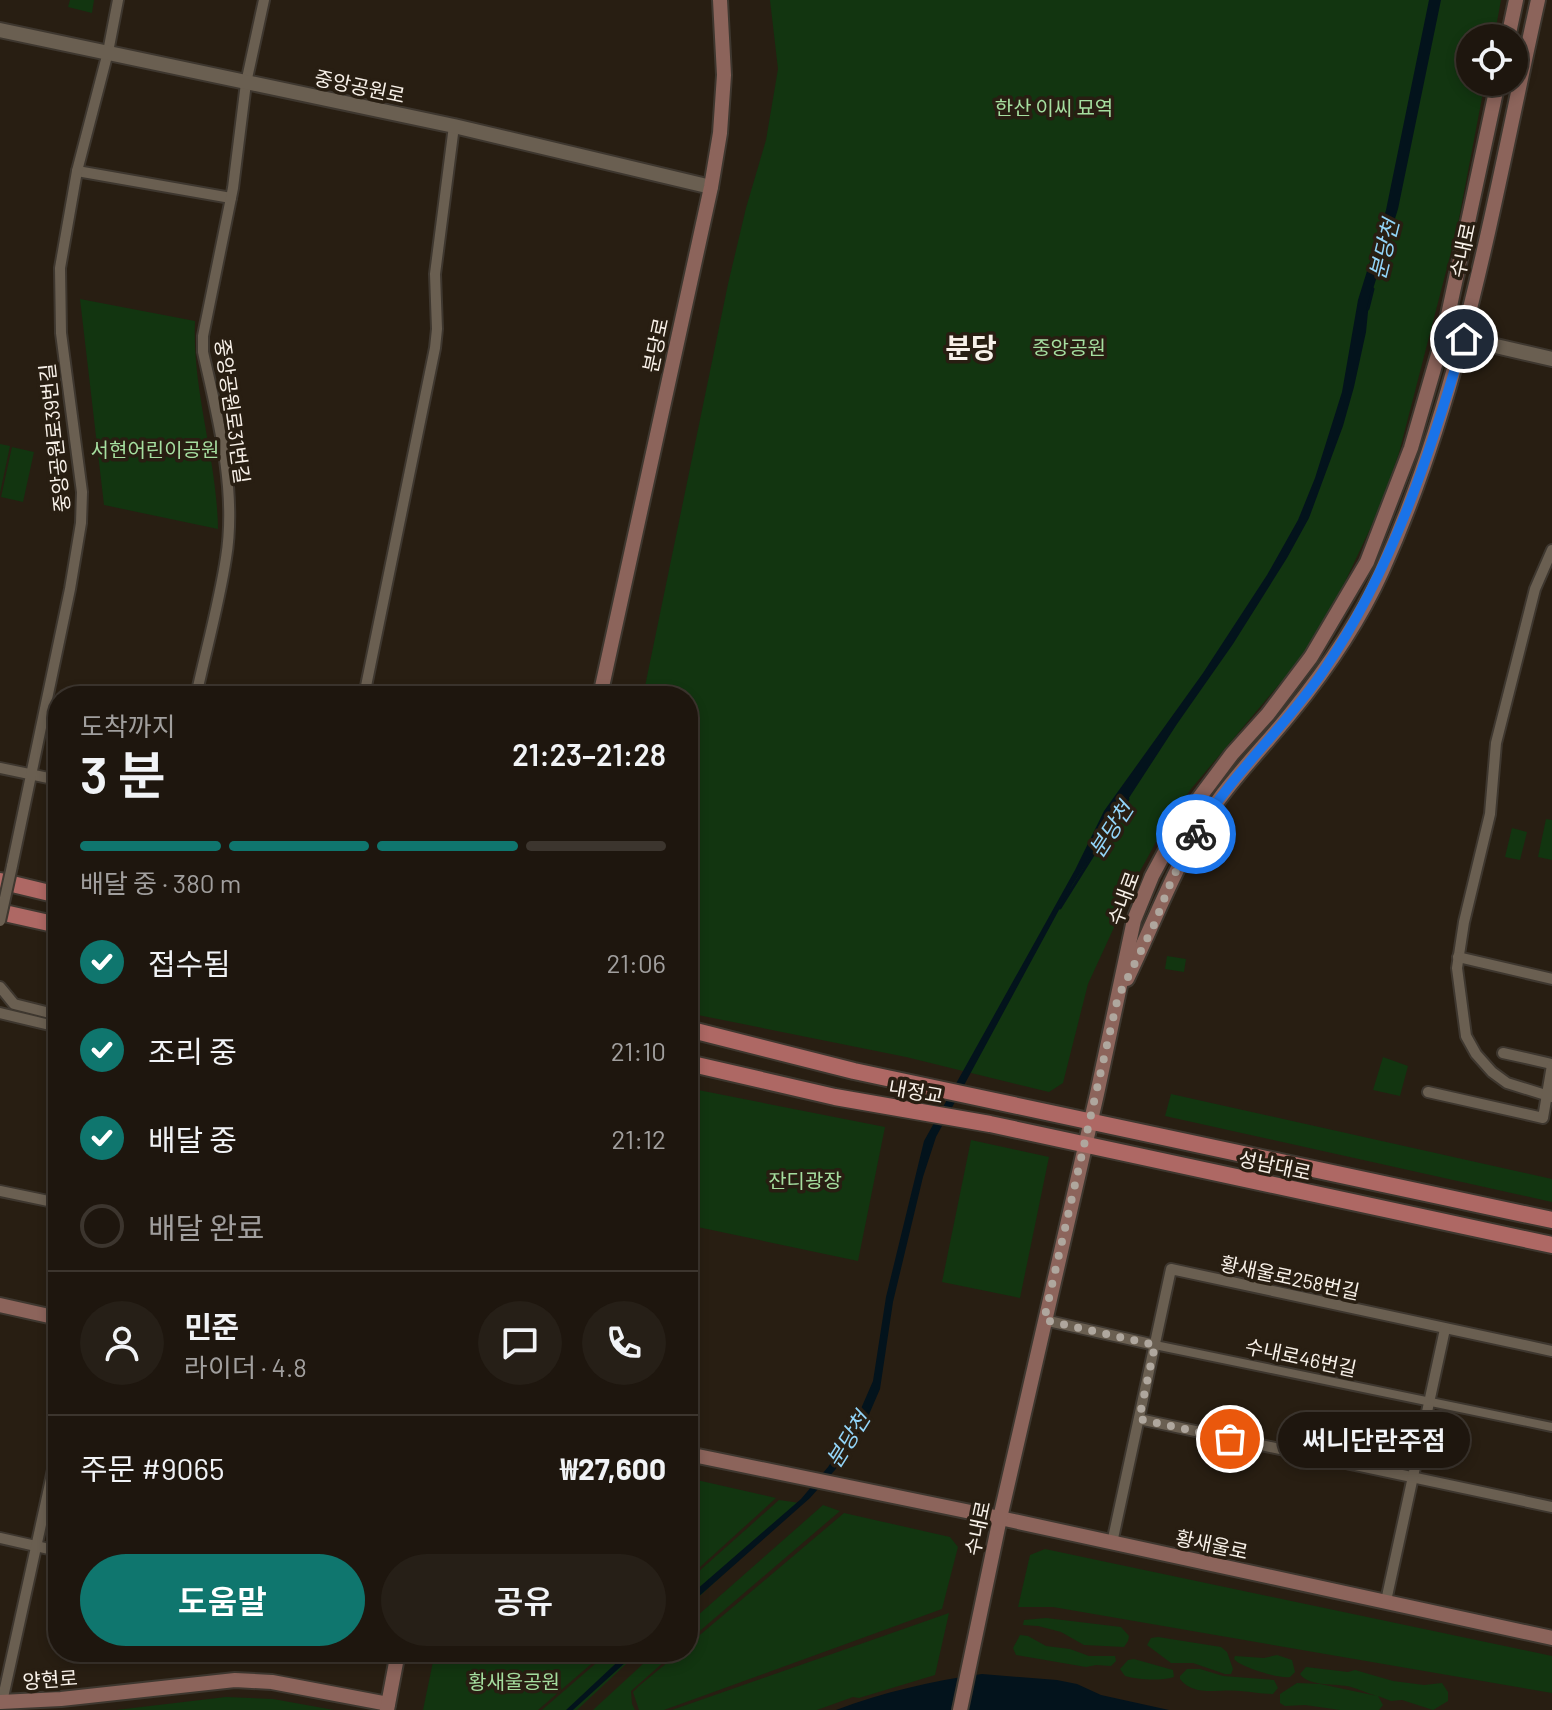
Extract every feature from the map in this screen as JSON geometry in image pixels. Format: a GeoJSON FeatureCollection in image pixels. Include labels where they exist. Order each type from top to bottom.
{"type":"FeatureCollection","features":[{"type":"Feature","properties":{"kind":"main road","name":"분당로"},"geometry":{"type":"LineString","coordinates":[[602,686],[711,187],[720,133],[724,75],[720,0]]}},
{"type":"Feature","properties":{"kind":"main road"},"geometry":{"type":"LineString","coordinates":[[1511,24],[1516,0]]}},
{"type":"Feature","properties":{"kind":"main road","name":"수내로"},"geometry":{"type":"LineString","coordinates":[[1118,997],[1154,925],[1178,866],[1201,825],[1322,673],[1382,571],[1416,486],[1464,339],[1538,0]]}},
{"type":"Feature","properties":{"kind":"main road","name":"수내로"},"geometry":{"type":"LineString","coordinates":[[960,1710],[1134,920],[1165,850],[1199,796],[1311,657],[1367,562],[1411,448],[1444,334],[1495,96]]}},
{"type":"Feature","properties":{"kind":"main road"},"geometry":{"type":"LineString","coordinates":[[0,881],[48,893]]}},
{"type":"Feature","properties":{"kind":"main road"},"geometry":{"type":"LineString","coordinates":[[0,912],[48,923]]}},
{"type":"Feature","properties":{"kind":"main road","name":"성남대로"},"geometry":{"type":"LineString","coordinates":[[698,1032],[854,1071],[1552,1220]]}},
{"type":"Feature","properties":{"kind":"main road","name":"내정교"},"geometry":{"type":"LineString","coordinates":[[698,1065],[835,1097],[990,1124]]}},
{"type":"Feature","properties":{"kind":"main road","name":"성남대로"},"geometry":{"type":"LineString","coordinates":[[990,1124],[1552,1245]]}},
{"type":"Feature","properties":{"kind":"main road"},"geometry":{"type":"LineString","coordinates":[[0,1305],[48,1316]]}},
{"type":"Feature","properties":{"kind":"main road","name":"황새울로"},"geometry":{"type":"LineString","coordinates":[[698,1456],[1000,1518],[1552,1638]]}},
{"type":"Feature","properties":{"kind":"main road"},"geometry":{"type":"LineString","coordinates":[[387,1707],[396,1662]]}},
{"type":"Feature","properties":{"kind":"main road","name":"양현로"},"geometry":{"type":"LineString","coordinates":[[1,1702],[249,1680],[387,1707]]}},
{"type":"Feature","properties":{"kind":"street","name":"중앙공원로39번길"},"geometry":{"type":"LineString","coordinates":[[50,686],[81,523],[82,492],[64,365],[60,268],[77,171],[118,0]]}},
{"type":"Feature","properties":{"kind":"street","name":"중앙공원로31번길"},"geometry":{"type":"LineString","coordinates":[[198,686],[227,557],[229,521],[226,479],[203,352],[203,336],[231,198],[246,83],[264,0]]}},
{"type":"Feature","properties":{"kind":"street","name":"중앙공원로"},"geometry":{"type":"LineString","coordinates":[[0,30],[454,126],[711,187]]}},
{"type":"Feature","properties":{"kind":"street"},"geometry":{"type":"LineString","coordinates":[[366,686],[435,348],[435,274],[454,126]]}},
{"type":"Feature","properties":{"kind":"street"},"geometry":{"type":"LineString","coordinates":[[77,171],[231,198]]}},
{"type":"Feature","properties":{"kind":"street"},"geometry":{"type":"LineString","coordinates":[[1444,334],[1552,359]]}},
{"type":"Feature","properties":{"kind":"street"},"geometry":{"type":"LineString","coordinates":[[1550,1096],[1499,1078],[1470,1046],[1464,1023],[1458,957],[1490,814],[1496,743],[1535,589],[1552,550]]}},
{"type":"Feature","properties":{"kind":"street","name":"중앙공원로39번길"},"geometry":{"type":"LineString","coordinates":[[0,921],[48,695]]}},
{"type":"Feature","properties":{"kind":"street"},"geometry":{"type":"LineString","coordinates":[[0,768],[48,778]]}},
{"type":"Feature","properties":{"kind":"street"},"geometry":{"type":"LineString","coordinates":[[1458,957],[1552,979]]}},
{"type":"Feature","properties":{"kind":"street"},"geometry":{"type":"LineString","coordinates":[[0,987],[14,1004],[48,1012]]}},
{"type":"Feature","properties":{"kind":"street"},"geometry":{"type":"LineString","coordinates":[[0,1012],[48,1023]]}},
{"type":"Feature","properties":{"kind":"street"},"geometry":{"type":"LineString","coordinates":[[1428,1092],[1543,1118],[1550,1096],[1552,1064],[1503,1053]]}},
{"type":"Feature","properties":{"kind":"street"},"geometry":{"type":"LineString","coordinates":[[0,1191],[48,1201]]}},
{"type":"Feature","properties":{"kind":"street","name":"황새울로258번길"},"geometry":{"type":"LineString","coordinates":[[1112,1543],[1171,1269],[1552,1351]]}},
{"type":"Feature","properties":{"kind":"street","name":"수내로46번길"},"geometry":{"type":"LineString","coordinates":[[1044,1320],[1552,1427]]}},
{"type":"Feature","properties":{"kind":"street"},"geometry":{"type":"LineString","coordinates":[[1386,1601],[1445,1329]]}},
{"type":"Feature","properties":{"kind":"street"},"geometry":{"type":"LineString","coordinates":[[1139,1419],[1552,1507]]}},
{"type":"Feature","properties":{"kind":"street"},"geometry":{"type":"LineString","coordinates":[[1,1702],[48,1490]]}},
{"type":"Feature","properties":{"kind":"street"},"geometry":{"type":"LineString","coordinates":[[0,1538],[48,1549]]}},
{"type":"Feature","properties":{"kind":"green space"},"geometry":{"type":"Polygon","coordinates":[[[70,0],[94,0],[92,13],[68,7],[70,0]]]}},
{"type":"Feature","properties":{"kind":"green space","name":"중앙공원"},"geometry":{"type":"Polygon","coordinates":[[[770,0],[1501,0],[1497,24],[1456,24],[1456,96],[1482,96],[1457,229],[1399,453],[1379,510],[1345,582],[1303,656],[1191,789],[1161,833],[1088,984],[1063,1083],[1049,1092],[906,1057],[698,1015],[698,686],[645,686],[728,284],[766,140],[778,69],[770,0]]]}},
{"type":"Feature","properties":{"kind":"green space","name":"서현어린이공원"},"geometry":{"type":"Polygon","coordinates":[[[80,299],[195,321],[197,373],[214,477],[218,529],[104,505],[80,299]]]}},
{"type":"Feature","properties":{"kind":"green space"},"geometry":{"type":"Polygon","coordinates":[[[0,444],[10,446],[0,493],[0,444]]]}},
{"type":"Feature","properties":{"kind":"green space"},"geometry":{"type":"Polygon","coordinates":[[[12,447],[34,452],[23,502],[1,497],[12,447]]]}},
{"type":"Feature","properties":{"kind":"green space"},"geometry":{"type":"Polygon","coordinates":[[[1546,819],[1552,820],[1552,860],[1538,857],[1546,819]]]}},
{"type":"Feature","properties":{"kind":"green space"},"geometry":{"type":"Polygon","coordinates":[[[1512,828],[1527,832],[1520,860],[1505,857],[1512,828]]]}},
{"type":"Feature","properties":{"kind":"green space"},"geometry":{"type":"Polygon","coordinates":[[[1167,956],[1186,959],[1184,972],[1165,969],[1167,956]]]}},
{"type":"Feature","properties":{"kind":"green space"},"geometry":{"type":"Polygon","coordinates":[[[1383,1057],[1408,1066],[1400,1096],[1373,1090],[1383,1057]]]}},
{"type":"Feature","properties":{"kind":"green space","name":"잔디광장"},"geometry":{"type":"Polygon","coordinates":[[[698,1090],[885,1127],[858,1261],[698,1227],[698,1090]]]}},
{"type":"Feature","properties":{"kind":"green space"},"geometry":{"type":"Polygon","coordinates":[[[1171,1094],[1552,1179],[1552,1202],[1165,1116],[1171,1094]]]}},
{"type":"Feature","properties":{"kind":"green space"},"geometry":{"type":"Polygon","coordinates":[[[971,1140],[1049,1157],[1020,1298],[942,1282],[971,1140]]]}},
{"type":"Feature","properties":{"kind":"green space"},"geometry":{"type":"Polygon","coordinates":[[[698,1480],[776,1498],[698,1569],[698,1480]]]}},
{"type":"Feature","properties":{"kind":"green space"},"geometry":{"type":"Polygon","coordinates":[[[779,1500],[800,1503],[698,1598],[698,1572],[779,1500]]]}},
{"type":"Feature","properties":{"kind":"green space"},"geometry":{"type":"Polygon","coordinates":[[[823,1505],[840,1511],[698,1632],[698,1615],[823,1505]]]}},
{"type":"Feature","properties":{"kind":"green space"},"geometry":{"type":"Polygon","coordinates":[[[844,1513],[950,1537],[958,1547],[942,1609],[664,1710],[639,1710],[633,1692],[668,1662],[698,1662],[698,1637],[844,1513]]]}},
{"type":"Feature","properties":{"kind":"green space"},"geometry":{"type":"Polygon","coordinates":[[[1045,1549],[1552,1656],[1552,1693],[1053,1607],[1018,1607],[1030,1555],[1045,1549]]]}},
{"type":"Feature","properties":{"kind":"green space"},"geometry":{"type":"Polygon","coordinates":[[[949,1613],[935,1675],[817,1710],[672,1710],[949,1613]]]}},
{"type":"Feature","properties":{"kind":"green space"},"geometry":{"type":"Polygon","coordinates":[[[1046,1618],[1121,1627],[1129,1636],[1128,1641],[1124,1647],[1084,1645],[1061,1632],[1023,1625],[1024,1620],[1046,1618]]]}},
{"type":"Feature","properties":{"kind":"green space"},"geometry":{"type":"Polygon","coordinates":[[[1020,1635],[1046,1646],[1070,1649],[1089,1656],[1115,1656],[1116,1661],[1111,1666],[1086,1667],[1016,1655],[1013,1648],[1020,1635]]]}},
{"type":"Feature","properties":{"kind":"green space"},"geometry":{"type":"Polygon","coordinates":[[[1151,1638],[1221,1647],[1227,1652],[1233,1669],[1231,1674],[1193,1663],[1171,1663],[1147,1645],[1151,1638]]]}},
{"type":"Feature","properties":{"kind":"green space"},"geometry":{"type":"Polygon","coordinates":[[[1277,1655],[1292,1660],[1295,1672],[1290,1677],[1260,1672],[1234,1659],[1235,1656],[1264,1658],[1277,1655]]]}},
{"type":"Feature","properties":{"kind":"green space"},"geometry":{"type":"Polygon","coordinates":[[[1128,1660],[1173,1670],[1174,1677],[1150,1680],[1125,1676],[1120,1669],[1128,1660]]]}},
{"type":"Feature","properties":{"kind":"green space","name":"황새울공원"},"geometry":{"type":"Polygon","coordinates":[[[433,1662],[593,1662],[538,1710],[423,1710],[433,1662]]]}},
{"type":"Feature","properties":{"kind":"green space"},"geometry":{"type":"Polygon","coordinates":[[[597,1662],[628,1662],[577,1710],[542,1710],[597,1662]]]}},
{"type":"Feature","properties":{"kind":"green space"},"geometry":{"type":"Polygon","coordinates":[[[645,1662],[664,1662],[631,1691],[635,1710],[593,1710],[645,1662]]]}},
{"type":"Feature","properties":{"kind":"green space"},"geometry":{"type":"Polygon","coordinates":[[[1306,1667],[1348,1672],[1355,1670],[1393,1681],[1424,1685],[1442,1683],[1448,1692],[1448,1701],[1433,1710],[1378,1696],[1383,1705],[1379,1710],[1340,1710],[1305,1705],[1285,1706],[1280,1703],[1280,1694],[1297,1683],[1320,1684],[1377,1696],[1351,1687],[1310,1681],[1300,1674],[1306,1667]]]}},
{"type":"Feature","properties":{"kind":"green space"},"geometry":{"type":"Polygon","coordinates":[[[1187,1669],[1200,1669],[1223,1676],[1274,1680],[1278,1688],[1273,1694],[1200,1690],[1180,1679],[1187,1669]]]}},
{"type":"Feature","properties":{"kind":"green space"},"geometry":{"type":"Polygon","coordinates":[[[226,1697],[273,1699],[334,1710],[116,1710],[226,1697]]]}},
{"type":"Feature","properties":{"kind":"water"},"geometry":{"type":"Polygon","coordinates":[[[1429,0],[1441,0],[1398,209],[1369,302],[1354,387],[1309,518],[1233,644],[1073,884],[936,1137],[923,1177],[893,1302],[880,1389],[864,1426],[835,1470],[810,1498],[698,1597],[698,1588],[801,1499],[850,1434],[873,1381],[886,1297],[924,1141],[1075,870],[1104,811],[1203,673],[1267,575],[1298,520],[1315,478],[1342,392],[1358,300],[1386,210],[1429,0]]]}},
{"type":"Feature","properties":{"kind":"water"},"geometry":{"type":"Polygon","coordinates":[[[617,1662],[626,1662],[573,1710],[566,1710],[617,1662]]]}},
{"type":"Feature","properties":{"kind":"water"},"geometry":{"type":"Polygon","coordinates":[[[982,1674],[1057,1680],[1077,1684],[1101,1695],[1169,1710],[836,1710],[908,1688],[982,1674]]]}},
{"type":"Feature","properties":{"kind":"waterway","name":"분당천"},"geometry":{"type":"LineString","coordinates":[[1368,309],[1373,289]]}},
{"type":"Feature","properties":{"kind":"waterway","name":"분당천"},"geometry":{"type":"LineString","coordinates":[[1060,908],[1128,799]]}},
{"type":"Feature","properties":{"kind":"way so far"},"geometry":{"type":"LineString","coordinates":[[1196,834],[1118,997],[1044,1320],[1155,1345],[1139,1419],[1230,1439]]}},
{"type":"Feature","properties":{"kind":"place","name":"써니단란주점"},"geometry":{"type":"Point","coordinates":[1230,1439]}},
{"type":"Feature","properties":{"kind":"district","name":"분당"},"geometry":{"type":"Point","coordinates":[971,347]}},
{"type":"Feature","properties":{"kind":"route"},"geometry":{"type":"LineString","coordinates":[[1196,834],[1219,799],[1322,673],[1368,598],[1416,486],[1464,339]]}},
{"type":"Feature","properties":{"kind":"park label","name":"한산 이씨 묘역"},"geometry":{"type":"Point","coordinates":[1054,107]}}]}
